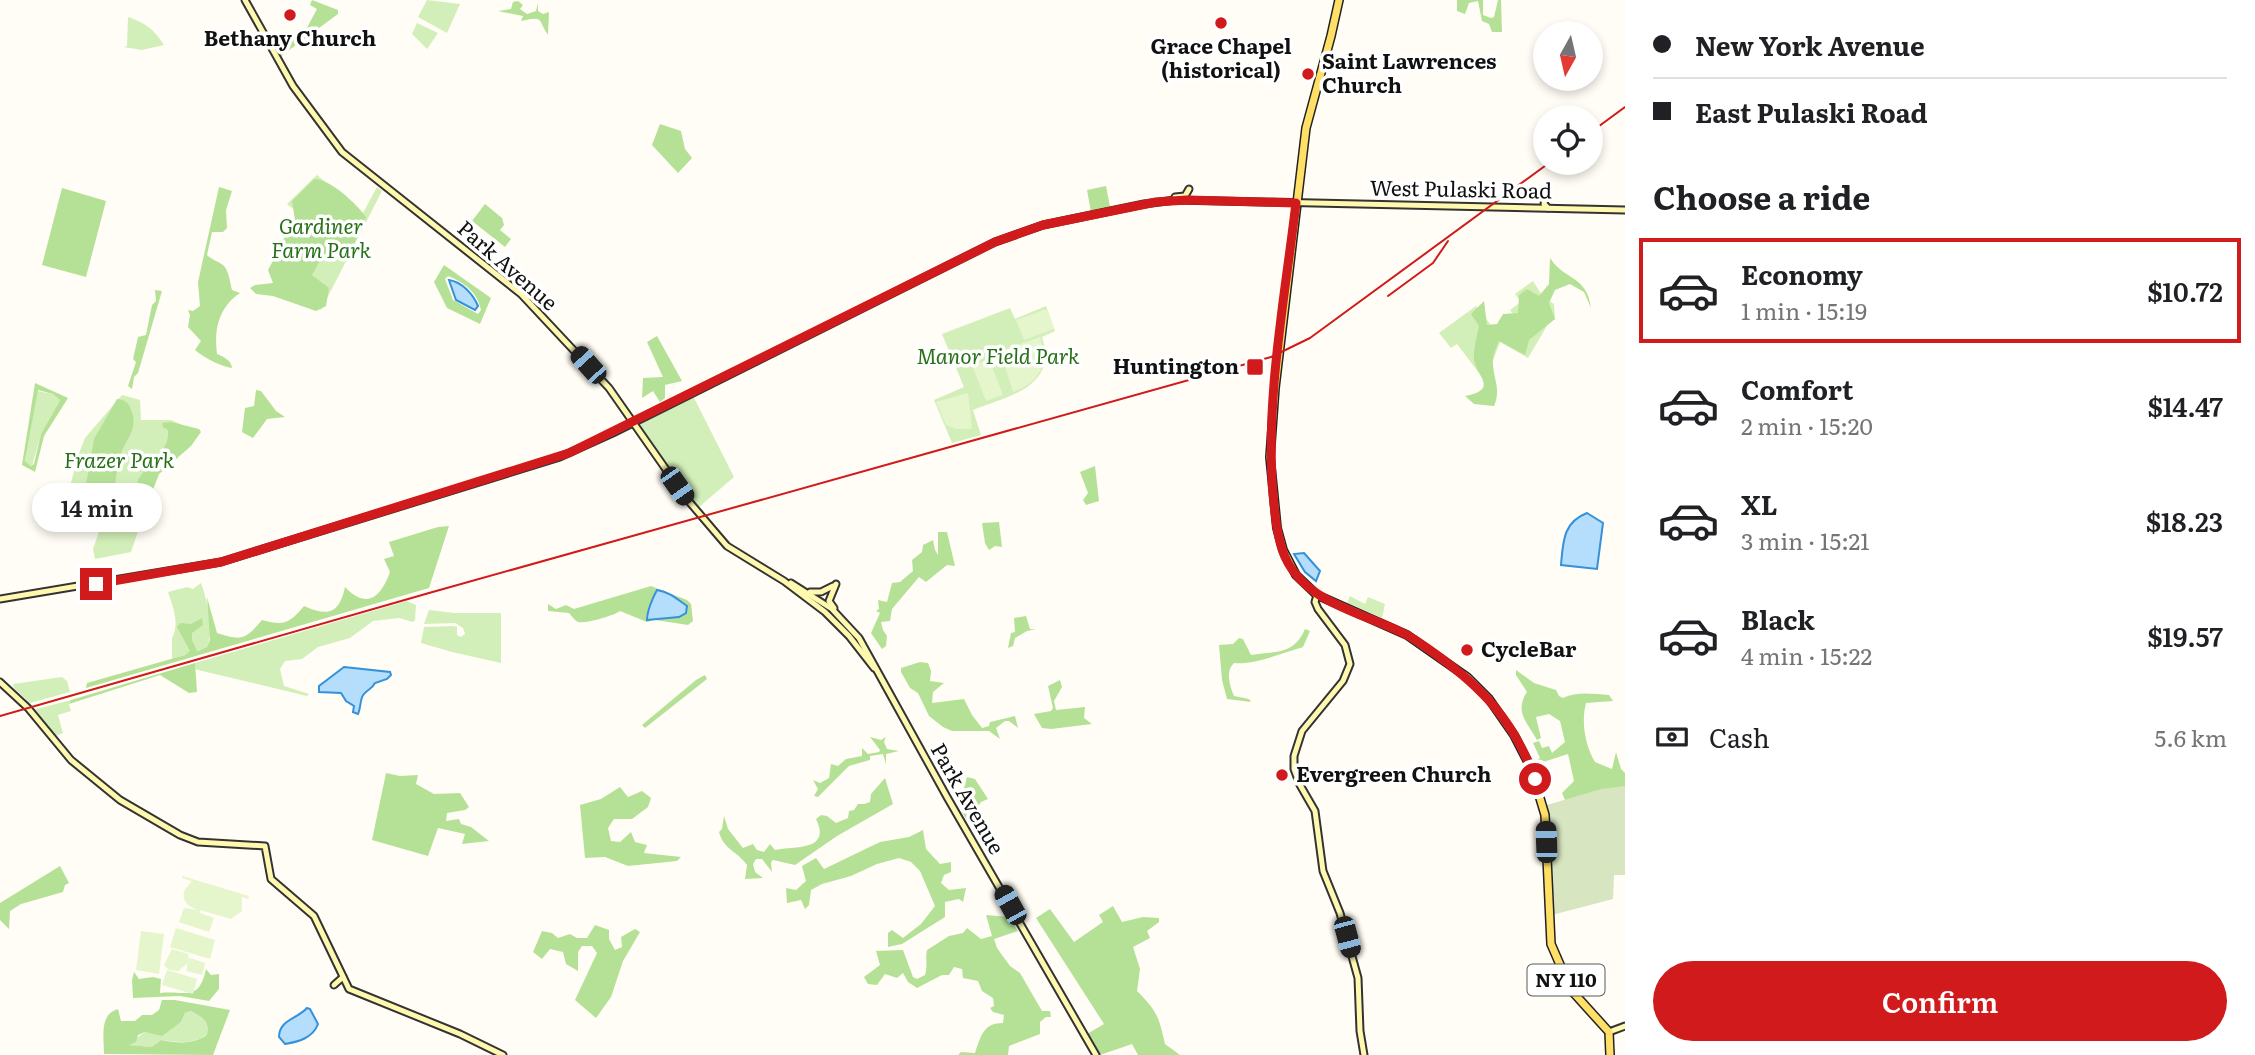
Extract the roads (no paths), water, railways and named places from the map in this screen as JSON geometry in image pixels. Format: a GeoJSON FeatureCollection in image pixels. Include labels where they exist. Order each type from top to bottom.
{"type":"FeatureCollection","features":[{"type":"Feature","properties":{"kind":"main road","name":"Park Avenue"},"geometry":{"type":"LineString","coordinates":[[245,0],[293,86],[340,150],[521,294],[598,375],[686,498],[727,546],[787,583],[825,612],[849,636],[874,668]]}},
{"type":"Feature","properties":{"kind":"main road","name":"NY 110"},"geometry":{"type":"LineString","coordinates":[[1339,0],[1306,128],[1275,388],[1270,457],[1277,528],[1283,553],[1299,578],[1317,594],[1410,637],[1467,677],[1499,711],[1524,754],[1543,805],[1549,933],[1554,955],[1571,990],[1609,1032]]}},
{"type":"Feature","properties":{"kind":"main road"},"geometry":{"type":"LineString","coordinates":[[0,599],[221,562],[540,464],[581,448],[1008,236],[1043,225],[1168,201],[1185,196],[1189,189]]}},
{"type":"Feature","properties":{"kind":"main road"},"geometry":{"type":"LineString","coordinates":[[1545,199],[1544,204],[1548,208]]}},
{"type":"Feature","properties":{"kind":"main road","name":"West Pulaski Road"},"geometry":{"type":"LineString","coordinates":[[1168,201],[1478,203],[1625,210]]}},
{"type":"Feature","properties":{"kind":"main road","name":"Park Avenue"},"geometry":{"type":"LineString","coordinates":[[787,583],[822,601],[840,616],[859,638],[1096,1055]]}},
{"type":"Feature","properties":{"kind":"main road"},"geometry":{"type":"LineString","coordinates":[[787,583],[819,602],[822,601],[821,607],[825,612]]}},
{"type":"Feature","properties":{"kind":"main road"},"geometry":{"type":"LineString","coordinates":[[805,591],[822,592],[836,584],[830,601],[840,616]]}},
{"type":"Feature","properties":{"kind":"main road"},"geometry":{"type":"LineString","coordinates":[[1317,594],[1315,602],[1322,616],[1343,642],[1350,664],[1343,681],[1302,731],[1294,762],[1297,778],[1315,811],[1323,871],[1340,913],[1358,978],[1360,1031],[1364,1055]]}},
{"type":"Feature","properties":{"kind":"main road"},"geometry":{"type":"LineString","coordinates":[[849,636],[856,642],[859,638]]}},
{"type":"Feature","properties":{"kind":"main road"},"geometry":{"type":"LineString","coordinates":[[0,682],[30,710],[71,760],[120,800],[180,835],[198,842],[265,845],[271,879],[314,916],[349,989],[460,1034],[503,1055]]}},
{"type":"Feature","properties":{"kind":"main road"},"geometry":{"type":"LineString","coordinates":[[61,761],[71,760]]}},
{"type":"Feature","properties":{"kind":"main road"},"geometry":{"type":"LineString","coordinates":[[334,985],[343,976]]}},
{"type":"Feature","properties":{"kind":"main road"},"geometry":{"type":"LineString","coordinates":[[1610,1055],[1609,1032],[1625,1026]]}},
{"type":"Feature","properties":{"kind":"water"},"geometry":{"type":"Polygon","coordinates":[[[449,280],[463,286],[470,293],[478,306],[475,310],[456,300],[449,280]]]}},
{"type":"Feature","properties":{"kind":"water"},"geometry":{"type":"Polygon","coordinates":[[[1587,513],[1603,523],[1597,569],[1561,565],[1569,527],[1587,513]]]}},
{"type":"Feature","properties":{"kind":"water"},"geometry":{"type":"Polygon","coordinates":[[[1304,553],[1320,571],[1316,581],[1305,572],[1294,554],[1304,553]]]}},
{"type":"Feature","properties":{"kind":"water"},"geometry":{"type":"Polygon","coordinates":[[[657,590],[670,594],[687,606],[686,613],[679,617],[647,620],[657,590]]]}},
{"type":"Feature","properties":{"kind":"water"},"geometry":{"type":"Polygon","coordinates":[[[344,667],[390,672],[391,675],[375,683],[363,695],[358,714],[353,712],[354,706],[346,701],[341,693],[319,692],[319,686],[344,667]]]}},
{"type":"Feature","properties":{"kind":"water"},"geometry":{"type":"Polygon","coordinates":[[[307,1008],[318,1024],[316,1029],[304,1038],[285,1044],[279,1037],[282,1027],[307,1008]]]}},
{"type":"Feature","properties":{"kind":"railway"},"geometry":{"type":"LineString","coordinates":[[1603,123],[1625,107]]}},
{"type":"Feature","properties":{"kind":"railway"},"geometry":{"type":"LineString","coordinates":[[0,716],[1271,357],[1310,338],[1533,175]]}},
{"type":"Feature","properties":{"kind":"railway"},"geometry":{"type":"LineString","coordinates":[[1388,296],[1433,263],[1448,241]]}},
{"type":"Feature","properties":{"kind":"place","name":"Bethany Church"},"geometry":{"type":"Point","coordinates":[290,15]}},
{"type":"Feature","properties":{"kind":"place","name":"Grace Chapel (historical)"},"geometry":{"type":"Point","coordinates":[1221,23]}},
{"type":"Feature","properties":{"kind":"place","name":"Saint Lawrences Church"},"geometry":{"type":"Point","coordinates":[1308,74]}},
{"type":"Feature","properties":{"kind":"place","name":"Huntington"},"geometry":{"type":"Point","coordinates":[1255,367]}},
{"type":"Feature","properties":{"kind":"place","name":"CycleBar"},"geometry":{"type":"Point","coordinates":[1467,650]}},
{"type":"Feature","properties":{"kind":"place","name":"Evergreen Church"},"geometry":{"type":"Point","coordinates":[1282,775]}},
{"type":"Feature","properties":{"kind":"park label","name":"Gardiner Farm Park"},"geometry":{"type":"Point","coordinates":[321,239]}},
{"type":"Feature","properties":{"kind":"park label","name":"Manor Field Park"},"geometry":{"type":"Point","coordinates":[998,357]}},
{"type":"Feature","properties":{"kind":"park label","name":"Frazer Park"},"geometry":{"type":"Point","coordinates":[119,461]}}]}
